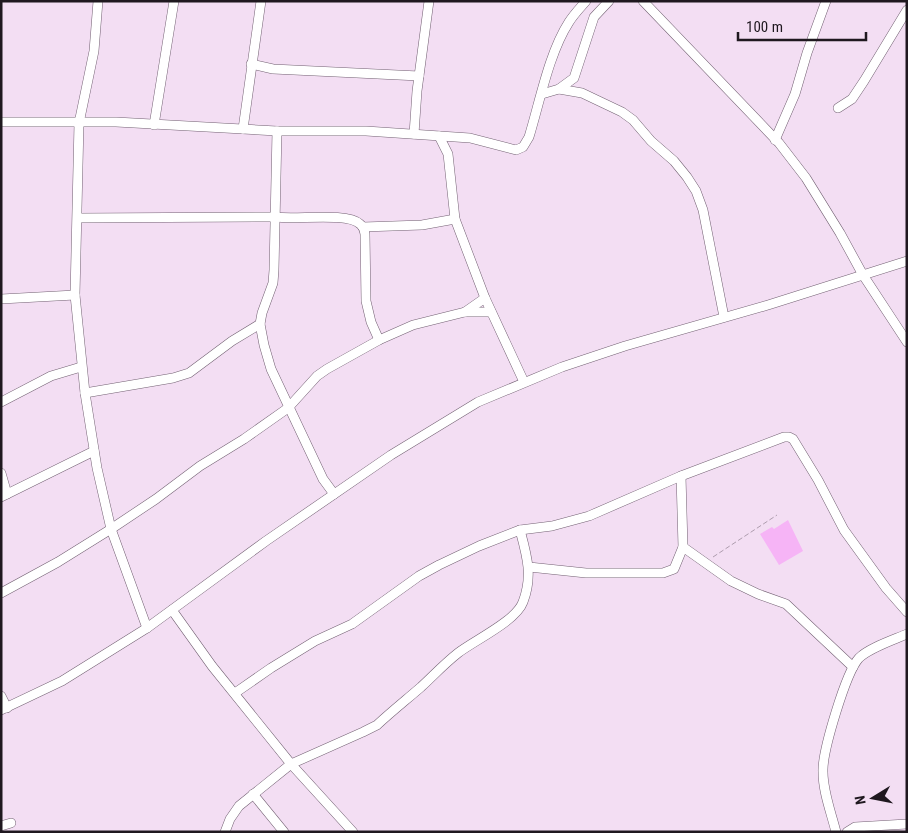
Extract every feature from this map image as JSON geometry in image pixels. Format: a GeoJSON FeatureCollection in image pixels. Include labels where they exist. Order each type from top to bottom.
{"type":"FeatureCollection","features":[{"type":"Feature","properties":{"kind":"street"},"geometry":{"type":"LineString","coordinates":[[98,1],[94,51],[79,123],[75,295],[81,367],[94,451],[111,529],[147,628]]}},
{"type":"Feature","properties":{"kind":"street"},"geometry":{"type":"LineString","coordinates":[[154,125],[174,1]]}},
{"type":"Feature","properties":{"kind":"street"},"geometry":{"type":"LineString","coordinates":[[243,129],[261,1]]}},
{"type":"Feature","properties":{"kind":"street"},"geometry":{"type":"LineString","coordinates":[[414,134],[419,76],[429,1]]}},
{"type":"Feature","properties":{"kind":"street"},"geometry":{"type":"LineString","coordinates":[[1,122],[116,122],[277,131],[366,131],[470,138],[516,150],[524,147],[529,137],[561,36],[569,22],[586,1]]}},
{"type":"Feature","properties":{"kind":"street"},"geometry":{"type":"LineString","coordinates":[[542,94],[559,88],[574,78],[594,17],[609,1]]}},
{"type":"Feature","properties":{"kind":"street"},"geometry":{"type":"LineString","coordinates":[[775,140],[795,94],[807,53],[826,1]]}},
{"type":"Feature","properties":{"kind":"street"},"geometry":{"type":"LineString","coordinates":[[647,3],[775,140],[806,178],[822,202],[863,275],[907,342]]}},
{"type":"Feature","properties":{"kind":"street"},"geometry":{"type":"LineString","coordinates":[[838,108],[852,99],[907,10]]}},
{"type":"Feature","properties":{"kind":"street"},"geometry":{"type":"LineString","coordinates":[[251,64],[273,69],[419,76]]}},
{"type":"Feature","properties":{"kind":"street"},"geometry":{"type":"LineString","coordinates":[[574,78],[582,92]]}},
{"type":"Feature","properties":{"kind":"street"},"geometry":{"type":"LineString","coordinates":[[559,88],[582,92],[622,112],[633,120],[651,141],[674,161],[696,191],[703,210],[724,317]]}},
{"type":"Feature","properties":{"kind":"street"},"geometry":{"type":"LineString","coordinates":[[277,131],[273,282],[260,324],[271,370],[323,479],[334,494]]}},
{"type":"Feature","properties":{"kind":"street"},"geometry":{"type":"LineString","coordinates":[[439,136],[448,154],[455,219],[485,298],[524,382]]}},
{"type":"Feature","properties":{"kind":"street"},"geometry":{"type":"LineString","coordinates":[[448,154],[455,137]]}},
{"type":"Feature","properties":{"kind":"street"},"geometry":{"type":"LineString","coordinates":[[78,218],[276,217],[288,219],[319,217],[359,222],[364,227],[366,301],[371,322],[379,340]]}},
{"type":"Feature","properties":{"kind":"street"},"geometry":{"type":"LineString","coordinates":[[364,227],[422,225],[455,219]]}},
{"type":"Feature","properties":{"kind":"street"},"geometry":{"type":"LineString","coordinates":[[1,696],[4,709],[62,681],[147,628],[266,541],[391,455],[478,402],[562,367],[625,346],[907,261]]}},
{"type":"Feature","properties":{"kind":"street"},"geometry":{"type":"LineString","coordinates":[[1,299],[75,295]]}},
{"type":"Feature","properties":{"kind":"street"},"geometry":{"type":"LineString","coordinates":[[465,312],[485,298]]}},
{"type":"Feature","properties":{"kind":"street"},"geometry":{"type":"LineString","coordinates":[[1,593],[58,562],[111,529],[156,499],[200,466],[244,439],[288,408],[322,372],[379,340],[413,325],[465,312],[491,312]]}},
{"type":"Feature","properties":{"kind":"street"},"geometry":{"type":"LineString","coordinates":[[85,393],[173,378],[189,373],[232,341],[260,324]]}},
{"type":"Feature","properties":{"kind":"street"},"geometry":{"type":"LineString","coordinates":[[1,402],[51,376],[81,367]]}},
{"type":"Feature","properties":{"kind":"street"},"geometry":{"type":"LineString","coordinates":[[235,693],[270,668],[315,641],[352,624],[439,564],[497,538],[520,530],[552,526],[588,516],[681,476],[784,437],[793,439],[818,480],[844,530],[886,588],[907,612]]}},
{"type":"Feature","properties":{"kind":"street"},"geometry":{"type":"LineString","coordinates":[[1,473],[4,495],[94,451]]}},
{"type":"Feature","properties":{"kind":"street"},"geometry":{"type":"LineString","coordinates":[[529,567],[586,573],[663,573],[674,569],[683,547],[681,476]]}},
{"type":"Feature","properties":{"kind":"street"},"geometry":{"type":"LineString","coordinates":[[225,832],[230,819],[239,806],[291,764],[377,725],[456,654],[506,622],[518,612],[523,602],[529,567],[520,530]]}},
{"type":"Feature","properties":{"kind":"street"},"geometry":{"type":"LineString","coordinates":[[683,547],[731,581],[758,594],[786,604],[853,667]]}},
{"type":"Feature","properties":{"kind":"street"},"geometry":{"type":"LineString","coordinates":[[172,610],[212,666],[291,764],[353,832]]}},
{"type":"Feature","properties":{"kind":"street"},"geometry":{"type":"LineString","coordinates":[[836,832],[824,786],[823,769],[833,721],[853,667],[863,654],[907,634]]}},
{"type":"Feature","properties":{"kind":"street"},"geometry":{"type":"LineString","coordinates":[[253,794],[284,832]]}},
{"type":"Feature","properties":{"kind":"street"},"geometry":{"type":"LineString","coordinates":[[1,826],[11,823]]}},
{"type":"Feature","properties":{"kind":"street"},"geometry":{"type":"LineString","coordinates":[[847,832],[855,827],[907,824]]}},
{"type":"Feature","properties":{"kind":"path"},"geometry":{"type":"LineString","coordinates":[[705,563],[778,515]]}},
{"type":"Feature","properties":{"kind":"building"},"geometry":{"type":"Polygon","coordinates":[[[788,520],[803,551],[779,565],[760,534],[772,527],[774,529],[788,520]]]}}]}
